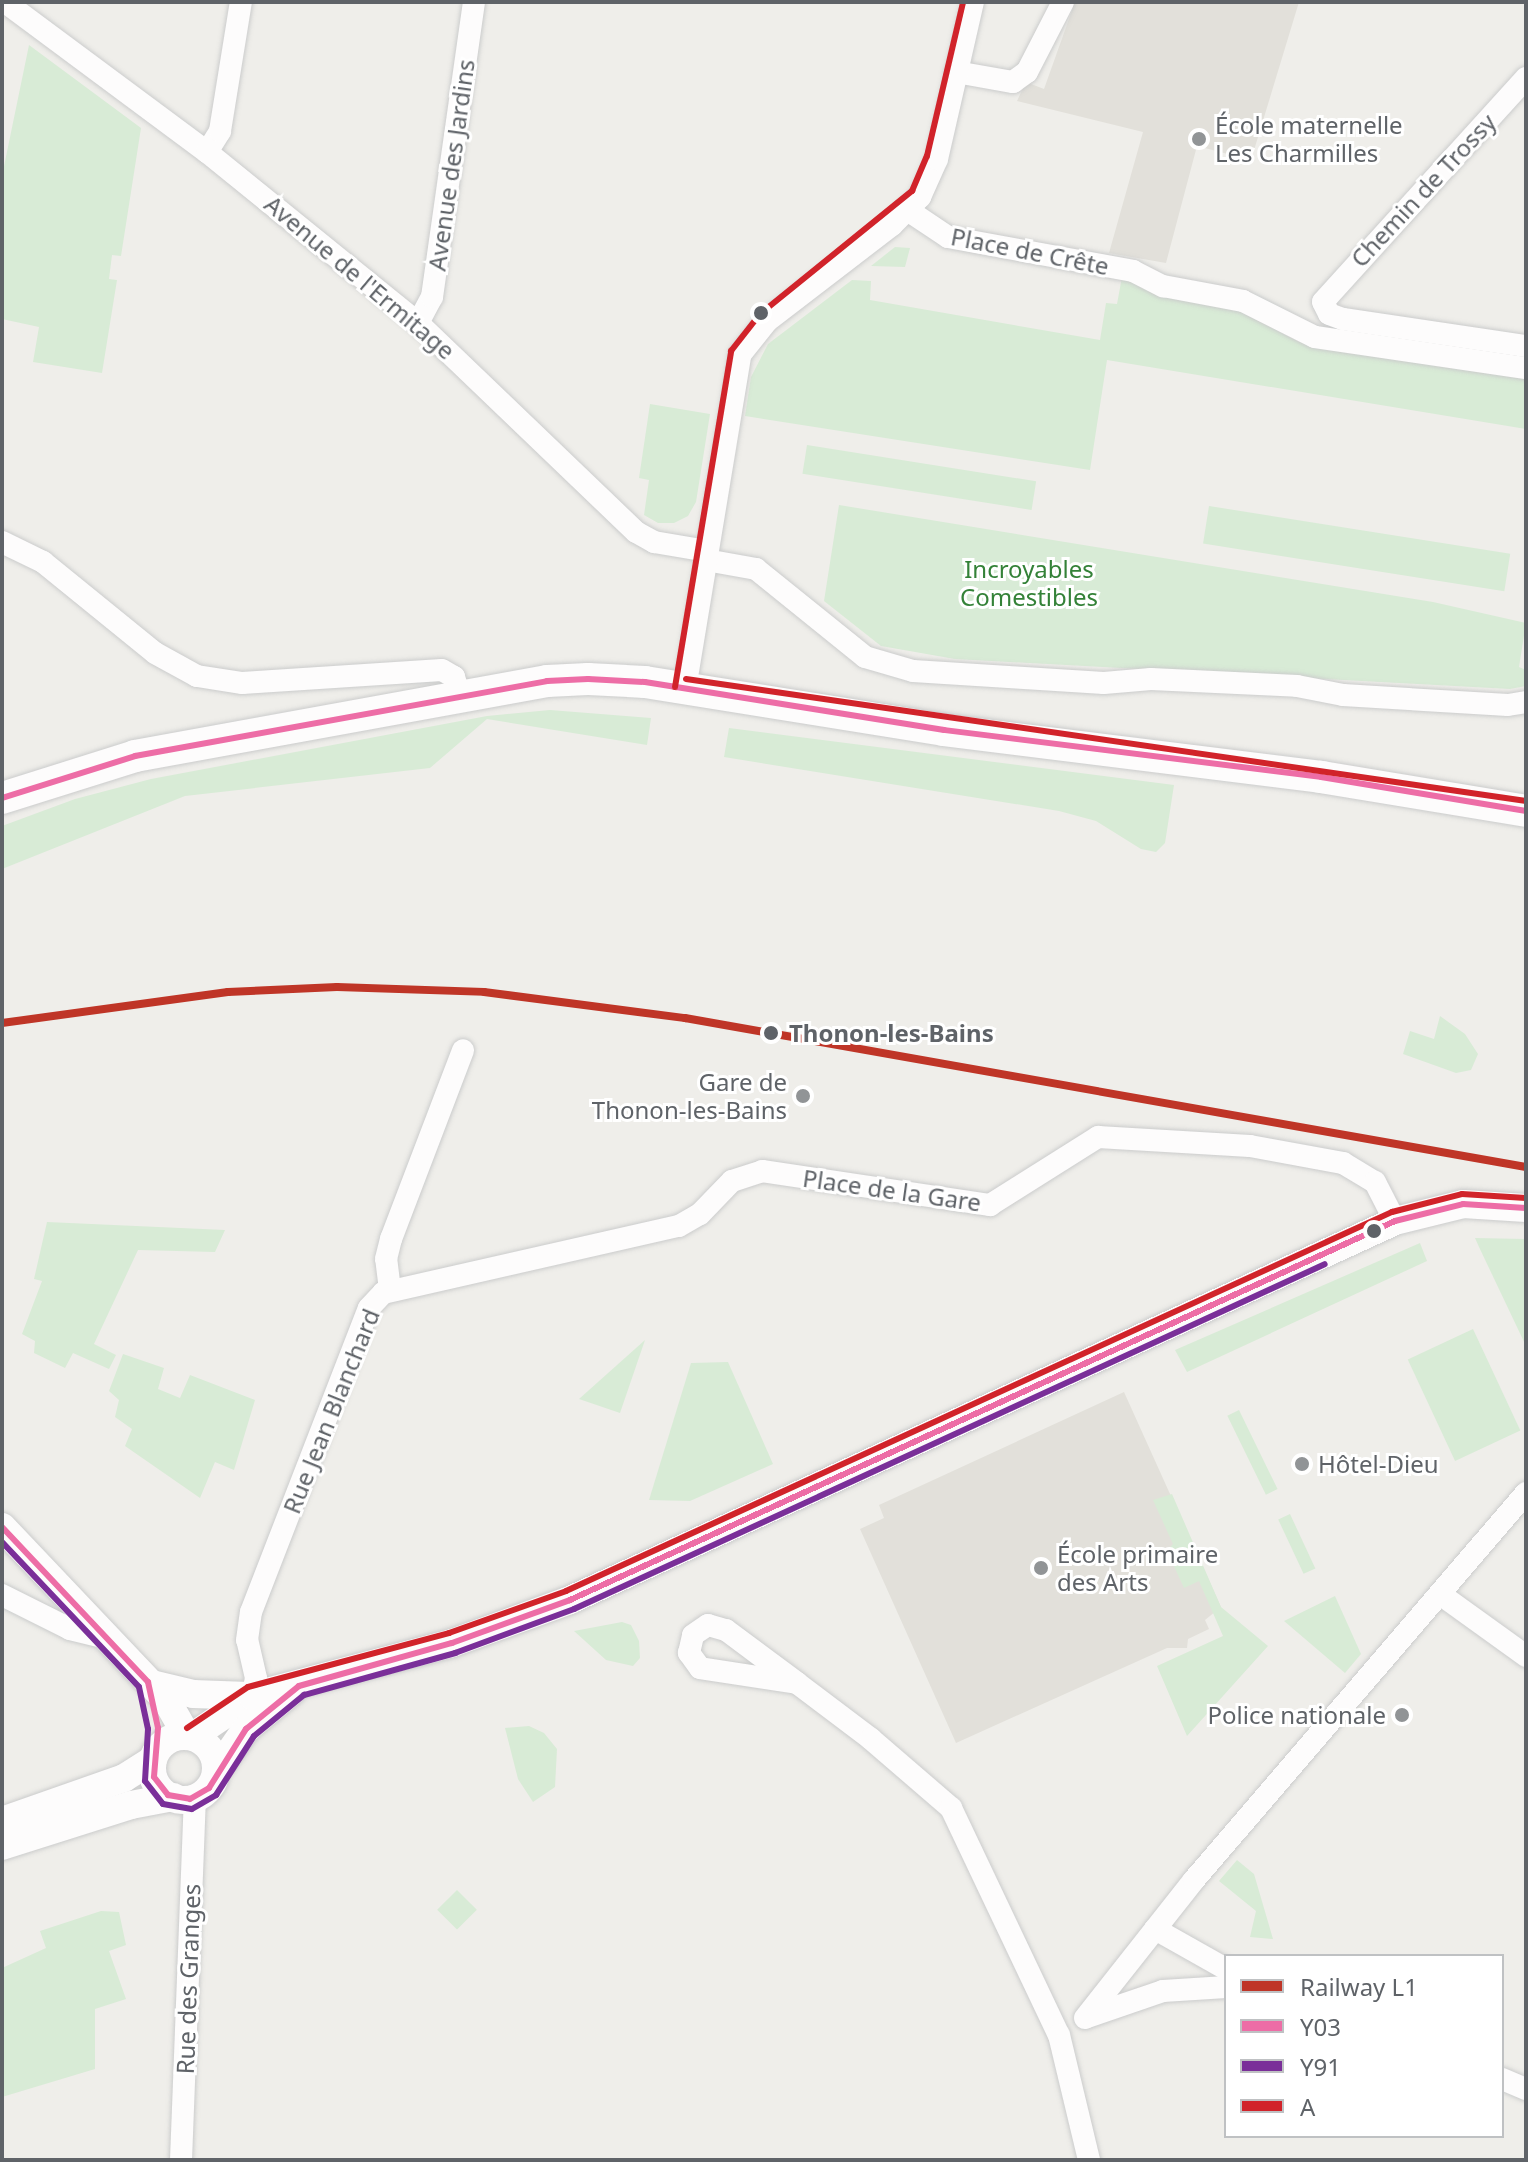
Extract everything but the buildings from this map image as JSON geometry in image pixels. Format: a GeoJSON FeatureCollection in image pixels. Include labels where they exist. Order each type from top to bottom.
{"type":"FeatureCollection","features":[{"type":"Feature","properties":{"kind":"main road"},"geometry":{"type":"LineString","coordinates":[[2,798],[135,756],[568,680],[685,689],[944,730],[1385,787],[1526,811]]}},
{"type":"Feature","properties":{"kind":"street","name":"Avenue de l'Ermitage"},"geometry":{"type":"LineString","coordinates":[[5,2],[207,152],[418,323],[636,532],[654,542],[706,555]]}},
{"type":"Feature","properties":{"kind":"street"},"geometry":{"type":"LineString","coordinates":[[207,152],[220,131],[241,2]]}},
{"type":"Feature","properties":{"kind":"street","name":"Avenue des Jardins"},"geometry":{"type":"LineString","coordinates":[[418,323],[432,297],[474,2]]}},
{"type":"Feature","properties":{"kind":"street"},"geometry":{"type":"LineString","coordinates":[[685,689],[732,381],[745,347],[778,312],[909,211],[937,159],[973,2]]}},
{"type":"Feature","properties":{"kind":"street"},"geometry":{"type":"LineString","coordinates":[[956,72],[1013,82],[1027,72],[1063,2]]}},
{"type":"Feature","properties":{"kind":"street","name":"Chemin de Trossy"},"geometry":{"type":"LineString","coordinates":[[1526,78],[1323,302],[1329,314],[1351,321],[1526,346]]}},
{"type":"Feature","properties":{"kind":"street","name":"Place de Crête"},"geometry":{"type":"LineString","coordinates":[[909,211],[948,237],[1133,271],[1163,286],[1243,301],[1315,337],[1526,368]]}},
{"type":"Feature","properties":{"kind":"street"},"geometry":{"type":"LineString","coordinates":[[2,542],[50,566],[155,653],[197,676],[242,683],[442,670],[454,677],[460,697]]}},
{"type":"Feature","properties":{"kind":"street"},"geometry":{"type":"LineString","coordinates":[[706,555],[756,569],[865,657],[913,671],[1104,683],[1151,679],[1297,686],[1343,695],[1508,705],[1526,702]]}},
{"type":"Feature","properties":{"kind":"street"},"geometry":{"type":"LineString","coordinates":[[390,1290],[386,1269],[391,1239],[463,1050]]}},
{"type":"Feature","properties":{"kind":"street","name":"Place de la Gare"},"geometry":{"type":"LineString","coordinates":[[690,1220],[732,1181],[762,1171],[990,1205],[1086,1141],[1120,1136],[1250,1146],[1343,1163],[1375,1182],[1395,1221]]}},
{"type":"Feature","properties":{"kind":"street"},"geometry":{"type":"LineString","coordinates":[[148,1682],[193,1694],[252,1696],[452,1643],[570,1600],[1395,1221],[1463,1204],[1526,1208]]}},
{"type":"Feature","properties":{"kind":"street","name":"Rue Jean Blanchard"},"geometry":{"type":"LineString","coordinates":[[252,1696],[256,1678],[247,1640],[251,1612],[369,1308],[390,1290],[690,1220]]}},
{"type":"Feature","properties":{"kind":"street"},"geometry":{"type":"LineString","coordinates":[[1085,2018],[1155,1929],[1526,1493]]}},
{"type":"Feature","properties":{"kind":"street"},"geometry":{"type":"LineString","coordinates":[[2,1527],[173,1708],[190,1736],[211,1750],[216,1772]]}},
{"type":"Feature","properties":{"kind":"street"},"geometry":{"type":"LineString","coordinates":[[1440,1594],[1526,1656]]}},
{"type":"Feature","properties":{"kind":"street"},"geometry":{"type":"LineString","coordinates":[[2,1595],[70,1629],[106,1638]]}},
{"type":"Feature","properties":{"kind":"street"},"geometry":{"type":"LineString","coordinates":[[148,1682],[156,1712],[156,1783],[184,1798]]}},
{"type":"Feature","properties":{"kind":"street"},"geometry":{"type":"LineString","coordinates":[[797,1683],[951,1808],[1059,2035],[1089,2160]]}},
{"type":"Feature","properties":{"kind":"street"},"geometry":{"type":"LineString","coordinates":[[2,1846],[131,1805],[184,1798],[209,1788],[216,1772],[246,1729],[299,1686]]}},
{"type":"Feature","properties":{"kind":"street"},"geometry":{"type":"LineString","coordinates":[[2,1821],[124,1778],[173,1737],[190,1736],[252,1696]]}},
{"type":"Feature","properties":{"kind":"street","name":"Rue des Granges"},"geometry":{"type":"LineString","coordinates":[[181,2160],[184,1798]]}},
{"type":"Feature","properties":{"kind":"street"},"geometry":{"type":"LineString","coordinates":[[1155,1929],[1224,1968]]}},
{"type":"Feature","properties":{"kind":"street"},"geometry":{"type":"LineString","coordinates":[[1059,2035],[1085,2018],[1163,1991],[1224,1987]]}},
{"type":"Feature","properties":{"kind":"street"},"geometry":{"type":"LineString","coordinates":[[1504,2080],[1526,2089]]}},
{"type":"Feature","properties":{"kind":"shaded area","name":"École maternelle Les Charmilles"},"geometry":{"type":"Polygon","coordinates":[[[1075,2],[1299,2],[1251,160],[1197,146],[1166,263],[1109,253],[1143,132],[1017,101],[1026,82],[1044,89],[1075,2]]]}},
{"type":"Feature","properties":{"kind":"shaded area","name":"École primaire des Arts"},"geometry":{"type":"Polygon","coordinates":[[[1124,1392],[1221,1607],[1205,1620],[1209,1629],[1188,1639],[1187,1648],[1167,1648],[956,1743],[860,1529],[884,1518],[879,1505],[1124,1392]]]}},
{"type":"Feature","properties":{"kind":"green space"},"geometry":{"type":"Polygon","coordinates":[[[29,45],[141,128],[121,256],[112,255],[109,279],[117,280],[102,373],[33,362],[39,327],[2,319],[2,176],[29,45]]]}},
{"type":"Feature","properties":{"kind":"green space"},"geometry":{"type":"Polygon","coordinates":[[[895,247],[910,248],[905,267],[871,266],[895,247]]]}},
{"type":"Feature","properties":{"kind":"green space"},"geometry":{"type":"Polygon","coordinates":[[[1122,277],[1231,307],[1299,342],[1526,375],[1526,429],[1107,360],[1090,470],[745,416],[751,377],[768,344],[852,280],[871,281],[870,300],[1100,340],[1106,303],[1117,304],[1122,277]]]}},
{"type":"Feature","properties":{"kind":"green space"},"geometry":{"type":"Polygon","coordinates":[[[650,404],[710,414],[696,502],[688,516],[674,523],[658,523],[644,515],[649,480],[639,478],[650,404]]]}},
{"type":"Feature","properties":{"kind":"green space"},"geometry":{"type":"Polygon","coordinates":[[[807,445],[1036,481],[1032,510],[802,474],[807,445]]]}},
{"type":"Feature","properties":{"kind":"green space","name":"Incroyables Comestibles"},"geometry":{"type":"Polygon","coordinates":[[[839,505],[1433,602],[1526,623],[1519,667],[1526,670],[1526,686],[1510,689],[955,659],[881,646],[824,601],[839,505]]]}},
{"type":"Feature","properties":{"kind":"green space"},"geometry":{"type":"Polygon","coordinates":[[[1209,506],[1510,554],[1504,591],[1203,544],[1209,506]]]}},
{"type":"Feature","properties":{"kind":"green space"},"geometry":{"type":"Polygon","coordinates":[[[550,710],[651,718],[647,745],[487,719],[430,768],[185,796],[2,869],[2,826],[75,799],[151,779],[487,716],[550,710]]]}},
{"type":"Feature","properties":{"kind":"green space"},"geometry":{"type":"Polygon","coordinates":[[[729,728],[1174,785],[1165,843],[1156,852],[1141,849],[1096,821],[1059,811],[724,757],[729,728]]]}},
{"type":"Feature","properties":{"kind":"green space"},"geometry":{"type":"Polygon","coordinates":[[[1440,1016],[1465,1034],[1478,1054],[1471,1070],[1456,1073],[1403,1054],[1410,1031],[1434,1039],[1440,1016]]]}},
{"type":"Feature","properties":{"kind":"green space"},"geometry":{"type":"Polygon","coordinates":[[[47,1222],[225,1230],[215,1252],[138,1250],[94,1344],[116,1355],[109,1369],[73,1353],[65,1368],[34,1353],[35,1341],[22,1334],[42,1281],[34,1279],[47,1222]]]}},
{"type":"Feature","properties":{"kind":"green space"},"geometry":{"type":"Polygon","coordinates":[[[1475,1238],[1526,1239],[1526,1346],[1479,1247],[1475,1238]]]}},
{"type":"Feature","properties":{"kind":"green space"},"geometry":{"type":"Polygon","coordinates":[[[1420,1243],[1427,1261],[1187,1372],[1175,1350],[1420,1243]]]}},
{"type":"Feature","properties":{"kind":"green space"},"geometry":{"type":"Polygon","coordinates":[[[1473,1329],[1520,1431],[1455,1461],[1408,1359],[1473,1329]]]}},
{"type":"Feature","properties":{"kind":"green space"},"geometry":{"type":"Polygon","coordinates":[[[645,1340],[620,1413],[579,1399],[645,1340]]]}},
{"type":"Feature","properties":{"kind":"green space"},"geometry":{"type":"Polygon","coordinates":[[[123,1354],[164,1368],[158,1389],[180,1398],[190,1375],[255,1400],[234,1470],[215,1462],[200,1498],[125,1446],[132,1429],[115,1417],[119,1400],[109,1391],[123,1354]]]}},
{"type":"Feature","properties":{"kind":"green space"},"geometry":{"type":"Polygon","coordinates":[[[728,1362],[773,1464],[690,1501],[649,1500],[691,1363],[728,1362]]]}},
{"type":"Feature","properties":{"kind":"green space"},"geometry":{"type":"Polygon","coordinates":[[[1239,1410],[1278,1489],[1266,1495],[1227,1416],[1239,1410]]]}},
{"type":"Feature","properties":{"kind":"green space"},"geometry":{"type":"Polygon","coordinates":[[[1172,1494],[1221,1607],[1268,1646],[1187,1736],[1157,1666],[1223,1636],[1199,1581],[1184,1588],[1167,1551],[1173,1544],[1153,1500],[1172,1494]]]}},
{"type":"Feature","properties":{"kind":"green space"},"geometry":{"type":"Polygon","coordinates":[[[1290,1514],[1315,1568],[1304,1574],[1278,1519],[1290,1514]]]}},
{"type":"Feature","properties":{"kind":"green space"},"geometry":{"type":"Polygon","coordinates":[[[1335,1596],[1361,1654],[1345,1673],[1284,1621],[1335,1596]]]}},
{"type":"Feature","properties":{"kind":"green space"},"geometry":{"type":"Polygon","coordinates":[[[622,1622],[631,1625],[639,1641],[640,1658],[633,1666],[606,1660],[574,1631],[622,1622]]]}},
{"type":"Feature","properties":{"kind":"green space"},"geometry":{"type":"Polygon","coordinates":[[[529,1726],[544,1733],[557,1749],[555,1787],[533,1802],[518,1779],[505,1728],[529,1726]]]}},
{"type":"Feature","properties":{"kind":"green space"},"geometry":{"type":"Polygon","coordinates":[[[1237,1860],[1254,1874],[1273,1939],[1250,1937],[1256,1911],[1219,1881],[1237,1860]]]}},
{"type":"Feature","properties":{"kind":"green space"},"geometry":{"type":"Polygon","coordinates":[[[457,1890],[477,1910],[457,1930],[437,1910],[457,1890]]]}},
{"type":"Feature","properties":{"kind":"green space"},"geometry":{"type":"Polygon","coordinates":[[[101,1911],[119,1912],[126,1945],[109,1951],[126,1999],[95,2009],[95,2069],[2,2097],[2,1968],[46,1948],[40,1931],[101,1911]]]}},
{"type":"Feature","properties":{"kind":"rail line","name":"L1"},"geometry":{"type":"LineString","coordinates":[[2,1023],[228,992],[337,987],[484,992],[685,1018],[1526,1167]]}},
{"type":"Feature","properties":{"kind":"transit line","name":"A"},"geometry":{"type":"LineString","coordinates":[[675,687],[731,351],[760,314],[912,191],[927,156],[963,2]]}},
{"type":"Feature","properties":{"kind":"transit line","name":"Y03"},"geometry":{"type":"LineString","coordinates":[[2,798],[135,756],[547,681],[588,679],[645,682],[944,730],[1321,777],[1526,811]]}},
{"type":"Feature","properties":{"kind":"transit line","name":"A"},"geometry":{"type":"LineString","coordinates":[[686,679],[1526,801]]}},
{"type":"Feature","properties":{"kind":"transit line","name":"A"},"geometry":{"type":"LineString","coordinates":[[187,1728],[248,1687],[449,1633],[566,1591],[1392,1212],[1462,1194],[1526,1198]]}},
{"type":"Feature","properties":{"kind":"transit line","name":"Y03"},"geometry":{"type":"LineString","coordinates":[[2,1527],[148,1682],[158,1728],[154,1777],[168,1795],[190,1799],[209,1788],[246,1729],[299,1686],[452,1643],[570,1600],[1395,1221],[1463,1204],[1526,1208]]}},
{"type":"Feature","properties":{"kind":"transit line","name":"Y91"},"geometry":{"type":"LineString","coordinates":[[2,1542],[139,1687],[148,1729],[145,1781],[163,1804],[192,1809],[216,1795],[254,1736],[304,1695],[455,1653],[574,1609],[1325,1264]]}},
{"type":"Feature","properties":{"kind":"place","name":"École maternelle Les Charmilles"},"geometry":{"type":"Point","coordinates":[1199,139]}},
{"type":"Feature","properties":{"kind":"place","name":"Thonon-les-Bains"},"geometry":{"type":"Point","coordinates":[771,1033]}},
{"type":"Feature","properties":{"kind":"place","name":"Gare de Thonon-les-Bains"},"geometry":{"type":"Point","coordinates":[803,1096]}},
{"type":"Feature","properties":{"kind":"place","name":"Hôtel-Dieu"},"geometry":{"type":"Point","coordinates":[1302,1464]}},
{"type":"Feature","properties":{"kind":"place","name":"École primaire des Arts"},"geometry":{"type":"Point","coordinates":[1041,1568]}},
{"type":"Feature","properties":{"kind":"place","name":"Police nationale"},"geometry":{"type":"Point","coordinates":[1402,1715]}}]}
